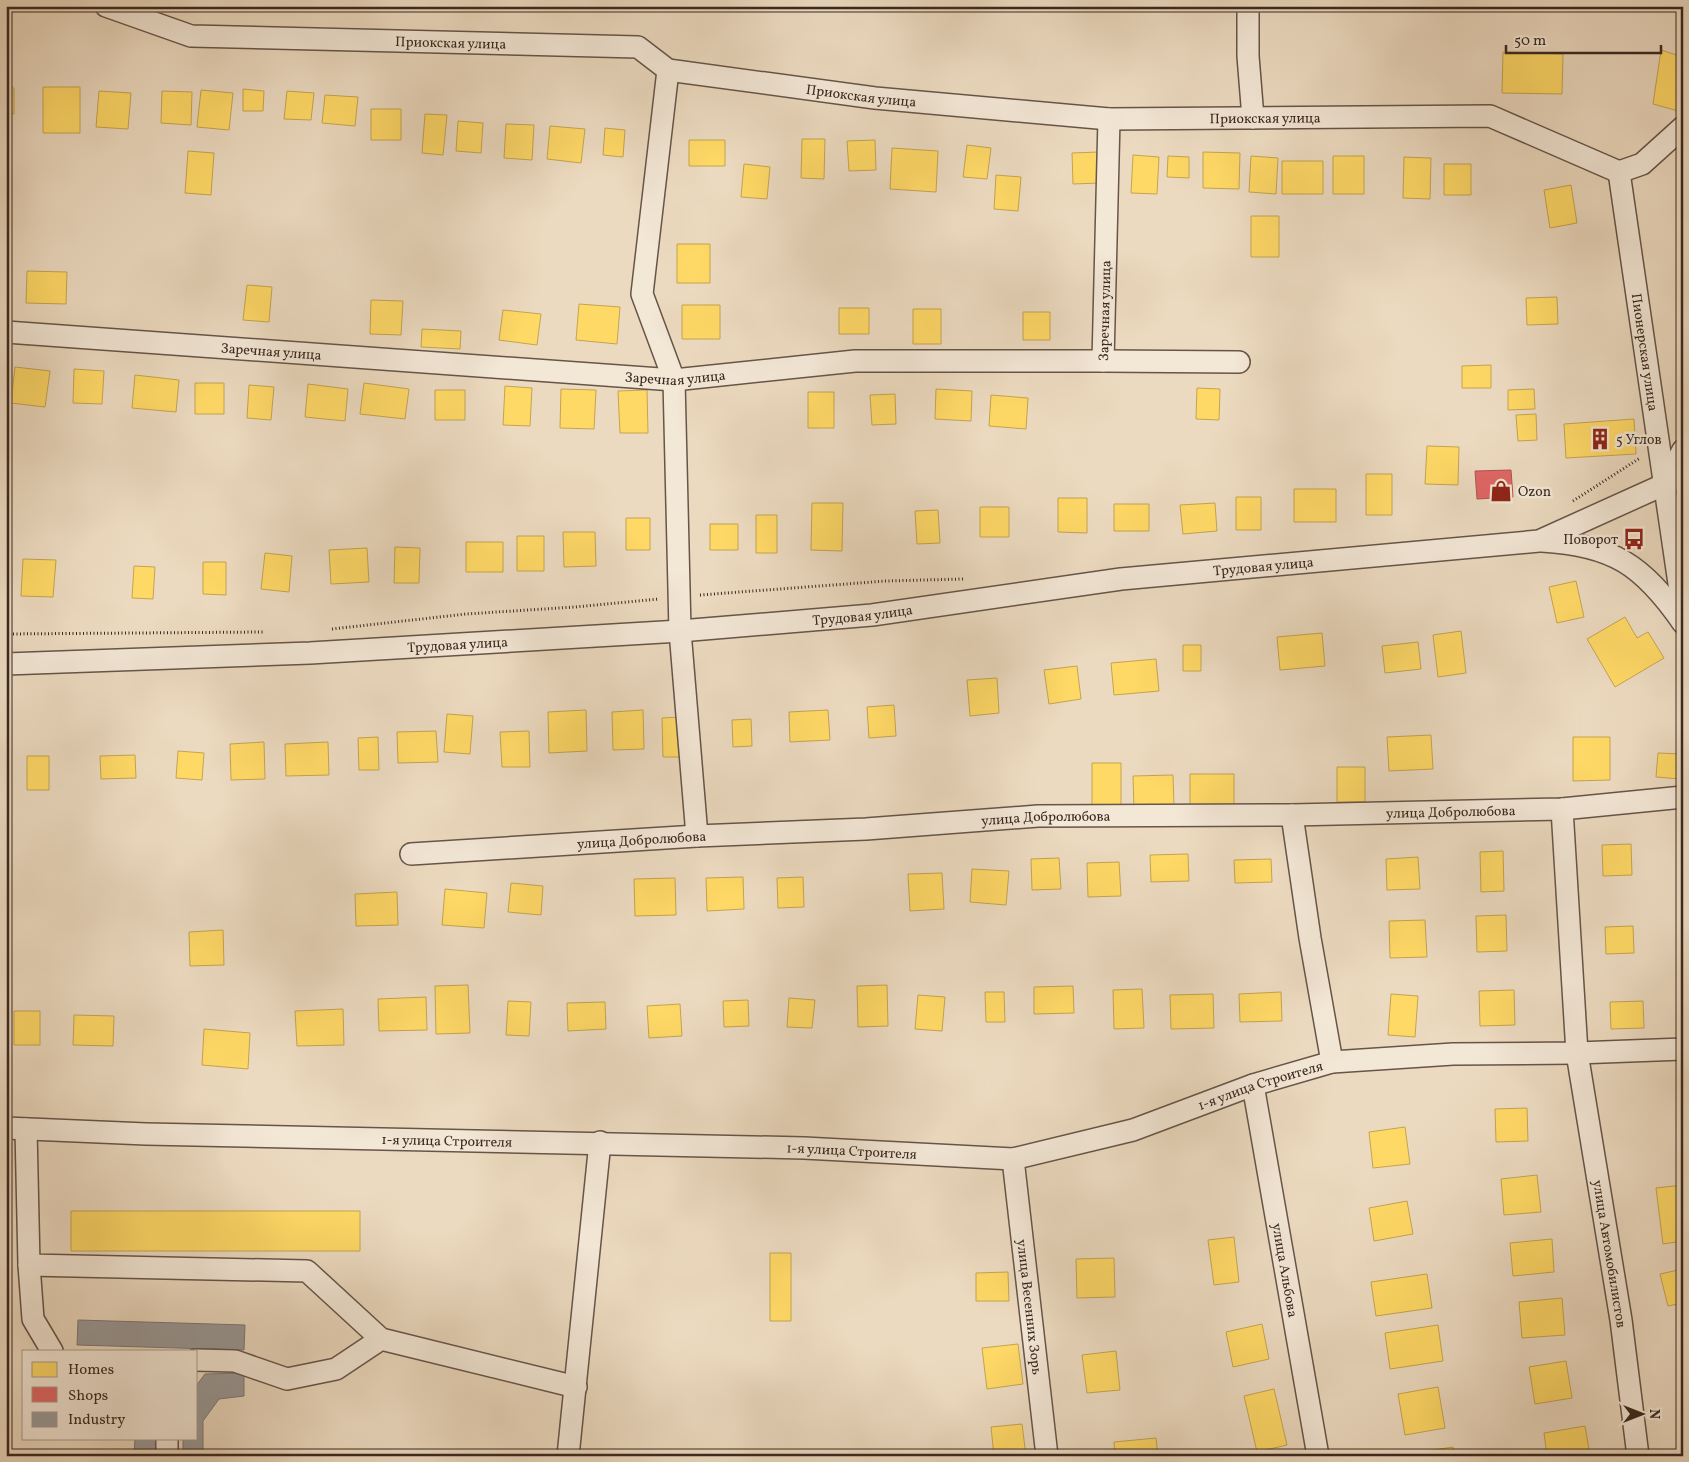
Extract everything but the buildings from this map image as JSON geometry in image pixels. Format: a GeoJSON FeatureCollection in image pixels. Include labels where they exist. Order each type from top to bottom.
{"type":"FeatureCollection","features":[{"type":"Feature","properties":{"kind":"street","name":"Приокская улица"},"geometry":{"type":"LineString","coordinates":[[106,6],[191,36],[638,47],[668,70],[874,98],[1109,120],[1490,116],[1619,172]]}},
{"type":"Feature","properties":{"kind":"street"},"geometry":{"type":"LineString","coordinates":[[1248,6],[1248,56],[1253,118]]}},
{"type":"Feature","properties":{"kind":"street"},"geometry":{"type":"LineString","coordinates":[[668,70],[642,294],[674,380],[680,631],[697,836]]}},
{"type":"Feature","properties":{"kind":"street","name":"Заречная улица"},"geometry":{"type":"LineString","coordinates":[[6,332],[674,380],[855,360],[1103,362],[1109,120]]}},
{"type":"Feature","properties":{"kind":"street"},"geometry":{"type":"LineString","coordinates":[[1619,172],[1642,164],[1683,127]]}},
{"type":"Feature","properties":{"kind":"street","name":"Пионерская улица"},"geometry":{"type":"LineString","coordinates":[[1619,172],[1659,446],[1674,480],[1683,611]]}},
{"type":"Feature","properties":{"kind":"street"},"geometry":{"type":"LineString","coordinates":[[1103,362],[1239,362]]}},
{"type":"Feature","properties":{"kind":"street"},"geometry":{"type":"LineString","coordinates":[[1674,480],[1683,450]]}},
{"type":"Feature","properties":{"kind":"street","name":"Трудовая улица"},"geometry":{"type":"LineString","coordinates":[[6,664],[300,653],[680,631],[872,615],[1121,579],[1539,541],[1674,480]]}},
{"type":"Feature","properties":{"kind":"street"},"geometry":{"type":"LineString","coordinates":[[1539,541],[1583,545],[1604,551],[1625,562],[1655,586],[1683,623]]}},
{"type":"Feature","properties":{"kind":"street","name":"улица Добролюбова"},"geometry":{"type":"LineString","coordinates":[[411,854],[697,836],[866,829],[1038,816],[1292,815],[1562,809],[1683,797]]}},
{"type":"Feature","properties":{"kind":"street","name":"улица Автомобилистов"},"geometry":{"type":"LineString","coordinates":[[1562,809],[1577,1053],[1621,1320],[1638,1456]]}},
{"type":"Feature","properties":{"kind":"street"},"geometry":{"type":"LineString","coordinates":[[1292,815],[1310,938],[1332,1062]]}},
{"type":"Feature","properties":{"kind":"street","name":"1-я улица Строителя"},"geometry":{"type":"LineString","coordinates":[[16,1128],[146,1134],[600,1142],[804,1148],[1012,1159],[1133,1130],[1253,1085],[1332,1062],[1453,1054],[1577,1053],[1683,1049]]}},
{"type":"Feature","properties":{"kind":"street","name":"улица Альбова"},"geometry":{"type":"LineString","coordinates":[[1253,1085],[1318,1456]]}},
{"type":"Feature","properties":{"kind":"street"},"geometry":{"type":"LineString","coordinates":[[16,1128],[33,1319],[51,1350]]}},
{"type":"Feature","properties":{"kind":"street"},"geometry":{"type":"LineString","coordinates":[[568,1456],[600,1142]]}},
{"type":"Feature","properties":{"kind":"street","name":"улица Весенних Зорь"},"geometry":{"type":"LineString","coordinates":[[1012,1159],[1047,1456]]}},
{"type":"Feature","properties":{"kind":"street"},"geometry":{"type":"LineString","coordinates":[[29,1265],[307,1271],[382,1340],[576,1387]]}},
{"type":"Feature","properties":{"kind":"street"},"geometry":{"type":"LineString","coordinates":[[198,1360],[236,1361],[287,1379],[336,1369],[382,1340]]}},
{"type":"Feature","properties":{"kind":"street"},"geometry":{"type":"LineString","coordinates":[[167,1440],[167,1456]]}},
{"type":"Feature","properties":{"kind":"path"},"geometry":{"type":"LineString","coordinates":[[1567,504],[1659,446]]}},
{"type":"Feature","properties":{"kind":"path"},"geometry":{"type":"LineString","coordinates":[[325,630],[466,614],[575,607],[679,597],[886,581],[970,579]]}},
{"type":"Feature","properties":{"kind":"path"},"geometry":{"type":"LineString","coordinates":[[6,634],[267,632]]}},
{"type":"Feature","properties":{"kind":"place","name":"5 Углов"},"geometry":{"type":"Point","coordinates":[1600,439]}},
{"type":"Feature","properties":{"kind":"place","name":"Ozon"},"geometry":{"type":"Point","coordinates":[1501,491]}},
{"type":"Feature","properties":{"kind":"place","name":"Поворот"},"geometry":{"type":"Point","coordinates":[1634,539]}}]}
